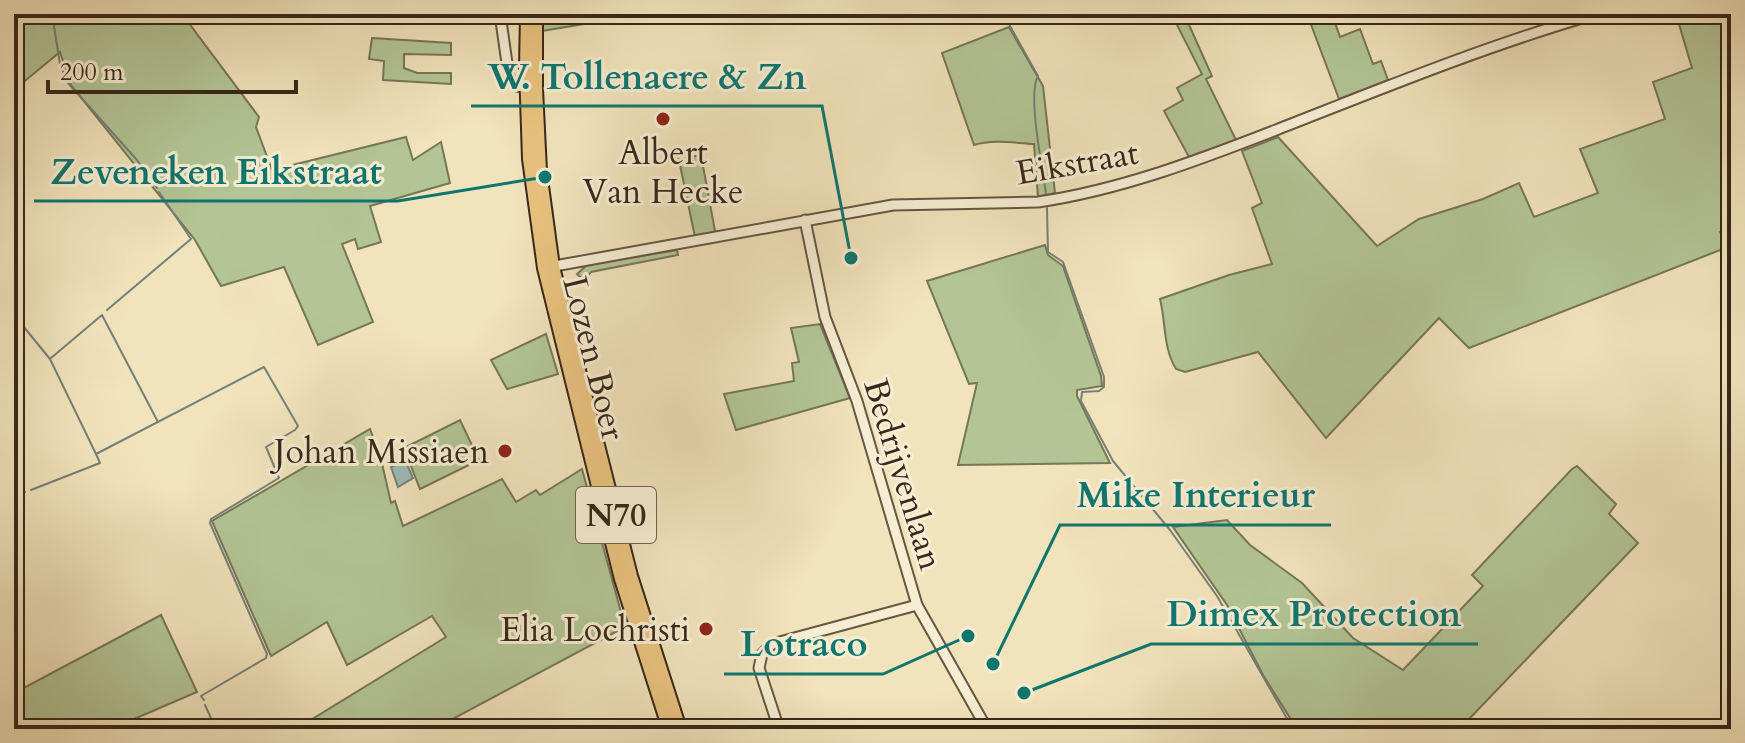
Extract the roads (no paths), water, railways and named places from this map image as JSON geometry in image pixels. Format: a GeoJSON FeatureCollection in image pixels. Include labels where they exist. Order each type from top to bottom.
{"type":"FeatureCollection","features":[{"type":"Feature","properties":{"kind":"main road","name":"N70"},"geometry":{"type":"LineString","coordinates":[[527,14],[548,267]]}},
{"type":"Feature","properties":{"kind":"main road","name":"N70"},"geometry":{"type":"LineString","coordinates":[[530,69],[536,14]]}},
{"type":"Feature","properties":{"kind":"main road","name":"Lozen Boer"},"geometry":{"type":"LineString","coordinates":[[548,267],[621,579],[669,729]]}},
{"type":"Feature","properties":{"kind":"main road","name":"Lozen Boer"},"geometry":{"type":"LineString","coordinates":[[548,267],[631,576],[680,729]]}},
{"type":"Feature","properties":{"kind":"street"},"geometry":{"type":"LineString","coordinates":[[500,14],[513,83],[531,88]]}},
{"type":"Feature","properties":{"kind":"street","name":"Eikstraat"},"geometry":{"type":"LineString","coordinates":[[548,267],[893,205],[1038,202],[1162,173],[1468,57],[1596,14]]}},
{"type":"Feature","properties":{"kind":"street"},"geometry":{"type":"LineString","coordinates":[[508,66],[530,69]]}},
{"type":"Feature","properties":{"kind":"street","name":"Bedrijvenlaan"},"geometry":{"type":"LineString","coordinates":[[805,220],[825,317],[857,401],[917,605],[987,729]]}},
{"type":"Feature","properties":{"kind":"street"},"geometry":{"type":"LineString","coordinates":[[779,729],[759,668],[762,654],[772,644],[917,605]]}},
{"type":"Feature","properties":{"kind":"water"},"geometry":{"type":"Polygon","coordinates":[[[405,460],[413,478],[398,487],[391,467],[405,460]]]}},
{"type":"Feature","properties":{"kind":"waterway"},"geometry":{"type":"LineString","coordinates":[[52,14],[60,64],[68,83],[137,160],[157,188]]}},
{"type":"Feature","properties":{"kind":"waterway"},"geometry":{"type":"LineString","coordinates":[[1007,14],[1010,26],[1038,76],[1035,115],[1046,194]]}},
{"type":"Feature","properties":{"kind":"waterway"},"geometry":{"type":"LineString","coordinates":[[107,310],[191,239],[159,192]]}},
{"type":"Feature","properties":{"kind":"waterway"},"geometry":{"type":"LineString","coordinates":[[1047,208],[1048,252],[1063,262],[1104,377],[1104,387],[1099,391],[1082,392],[1081,401],[1113,461],[1170,530],[1217,596],[1293,729]]}},
{"type":"Feature","properties":{"kind":"waterway"},"geometry":{"type":"LineString","coordinates":[[14,315],[50,359],[96,454]]}},
{"type":"Feature","properties":{"kind":"waterway"},"geometry":{"type":"LineString","coordinates":[[51,358],[102,315],[158,422]]}},
{"type":"Feature","properties":{"kind":"waterway"},"geometry":{"type":"LineString","coordinates":[[31,490],[100,463],[96,454],[264,367],[298,426],[266,447],[279,478],[211,519],[210,523],[267,654],[266,658],[201,696],[204,700]]}},
{"type":"Feature","properties":{"kind":"waterway"},"geometry":{"type":"LineString","coordinates":[[14,496],[25,492]]}},
{"type":"Feature","properties":{"kind":"waterway"},"geometry":{"type":"LineString","coordinates":[[205,705],[216,729]]}},
{"type":"Feature","properties":{"kind":"place","name":"Albert Van Hecke"},"geometry":{"type":"Point","coordinates":[663,119]}},
{"type":"Feature","properties":{"kind":"place","name":"Zeveneken Eikstraat"},"geometry":{"type":"Point","coordinates":[545,177]}},
{"type":"Feature","properties":{"kind":"place","name":"W. Tollenaere & Zn"},"geometry":{"type":"Point","coordinates":[851,258]}},
{"type":"Feature","properties":{"kind":"place","name":"Johan Missiaen"},"geometry":{"type":"Point","coordinates":[505,451]}},
{"type":"Feature","properties":{"kind":"place","name":"Elia Lochristi"},"geometry":{"type":"Point","coordinates":[706,629]}},
{"type":"Feature","properties":{"kind":"place","name":"Lotraco"},"geometry":{"type":"Point","coordinates":[968,636]}},
{"type":"Feature","properties":{"kind":"place","name":"Mike Interieur"},"geometry":{"type":"Point","coordinates":[993,664]}},
{"type":"Feature","properties":{"kind":"place","name":"Dimex Protection"},"geometry":{"type":"Point","coordinates":[1024,693]}}]}
